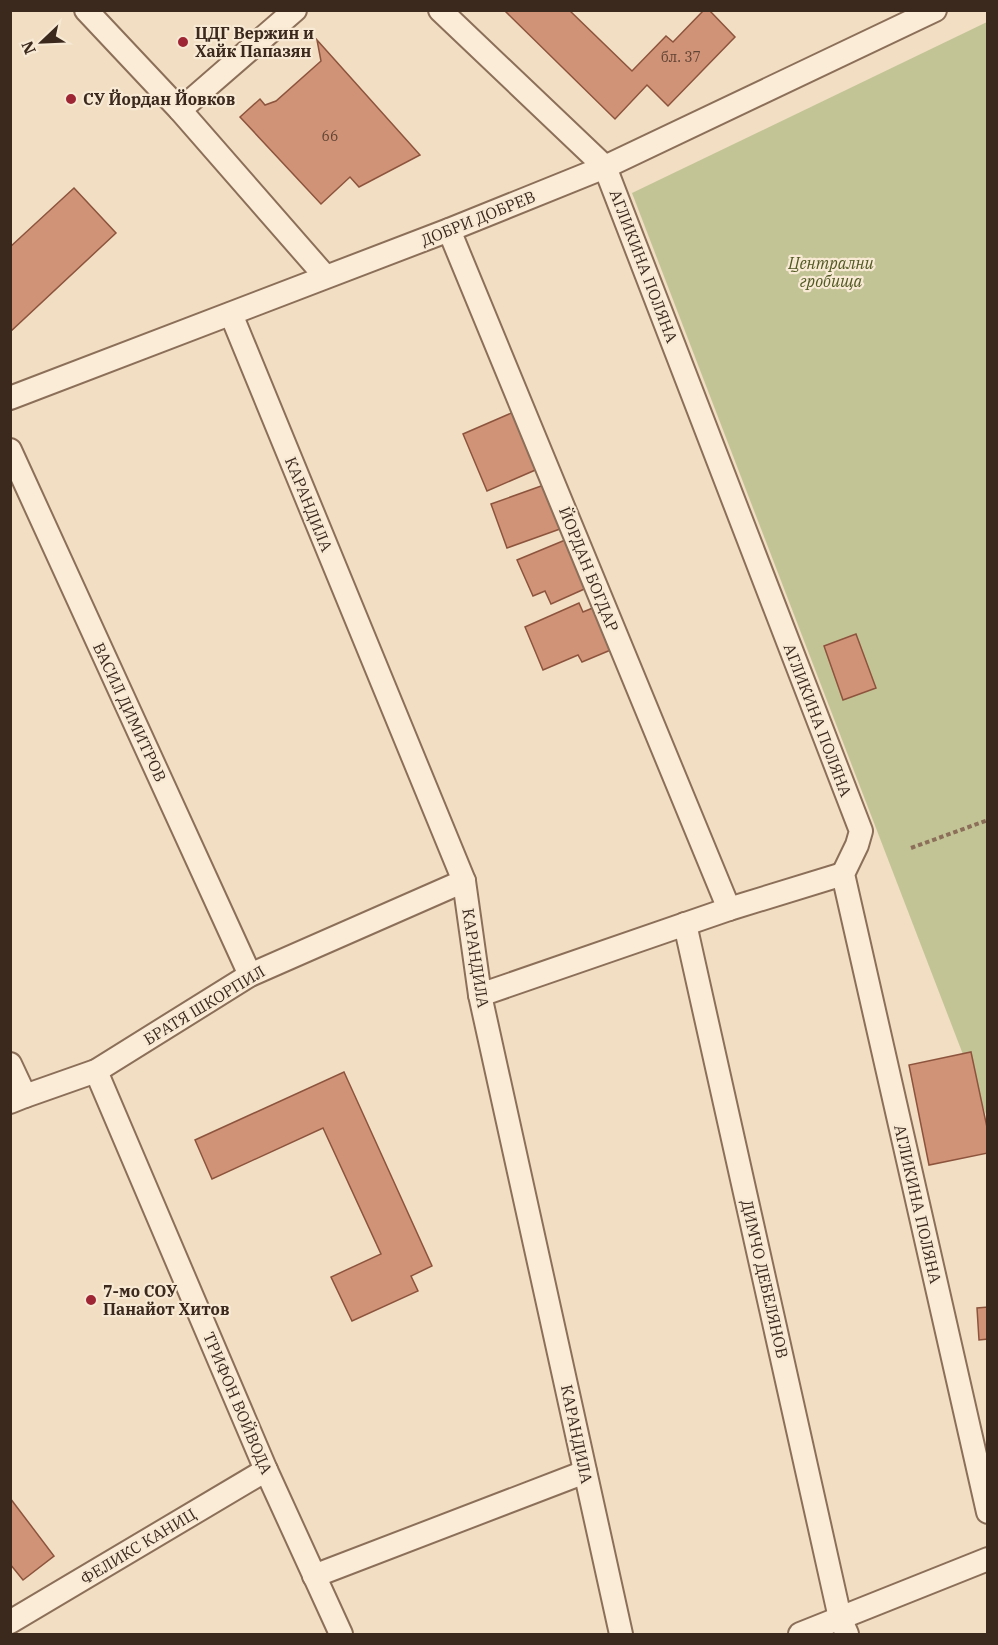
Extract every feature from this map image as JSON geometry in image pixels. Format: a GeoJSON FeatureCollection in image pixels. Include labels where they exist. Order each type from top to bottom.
{"type":"FeatureCollection","features":[{"type":"Feature","properties":{"kind":"street"},"geometry":{"type":"LineString","coordinates":[[86,10],[180,111],[325,276]]}},
{"type":"Feature","properties":{"kind":"street"},"geometry":{"type":"LineString","coordinates":[[180,111],[295,10]]}},
{"type":"Feature","properties":{"kind":"street","name":"АГЛИКИНА ПОЛЯНА"},"geometry":{"type":"LineString","coordinates":[[440,10],[605,167],[861,831],[843,874],[987,1512]]}},
{"type":"Feature","properties":{"kind":"street","name":"ДОБРИ ДОБРЕВ"},"geometry":{"type":"LineString","coordinates":[[10,398],[449,230],[605,167],[935,10]]}},
{"type":"Feature","properties":{"kind":"street","name":"ЙОРДАН БОГДАР"},"geometry":{"type":"LineString","coordinates":[[449,230],[729,909]]}},
{"type":"Feature","properties":{"kind":"street","name":"КАРАНДИЛА"},"geometry":{"type":"LineString","coordinates":[[231,314],[464,881],[480,995],[621,1635]]}},
{"type":"Feature","properties":{"kind":"street","name":"ВАСИЛ ДИМИТРОВ"},"geometry":{"type":"LineString","coordinates":[[10,450],[250,975]]}},
{"type":"Feature","properties":{"kind":"street"},"geometry":{"type":"LineString","coordinates":[[480,995],[729,909],[843,874]]}},
{"type":"Feature","properties":{"kind":"street","name":"БРАТЯ ШКОРПИЛ"},"geometry":{"type":"LineString","coordinates":[[18,1099],[96,1071],[250,975],[464,881]]}},
{"type":"Feature","properties":{"kind":"street","name":"ДИМЧО ДЕБЕЛЯНОВ"},"geometry":{"type":"LineString","coordinates":[[685,924],[844,1626]]}},
{"type":"Feature","properties":{"kind":"street"},"geometry":{"type":"LineString","coordinates":[[10,1064],[18,1099]]}},
{"type":"Feature","properties":{"kind":"street","name":"ТРИФОН ВОЙВОДА"},"geometry":{"type":"LineString","coordinates":[[96,1071],[266,1470],[341,1635]]}},
{"type":"Feature","properties":{"kind":"street","name":"ФЕЛИКС КАНИЦ"},"geometry":{"type":"LineString","coordinates":[[10,1622],[266,1470]]}},
{"type":"Feature","properties":{"kind":"street"},"geometry":{"type":"LineString","coordinates":[[314,1576],[585,1472]]}},
{"type":"Feature","properties":{"kind":"street"},"geometry":{"type":"LineString","coordinates":[[800,1635],[844,1626],[987,1559]]}},
{"type":"Feature","properties":{"kind":"path"},"geometry":{"type":"LineString","coordinates":[[912,848],[987,820]]}},
{"type":"Feature","properties":{"kind":"green space","name":"Централни гробища"},"geometry":{"type":"Polygon","coordinates":[[[987,22],[987,1117],[632,193],[987,22]]]}},
{"type":"Feature","properties":{"kind":"building"},"geometry":{"type":"Polygon","coordinates":[[[504,10],[569,10],[632,71],[666,36],[673,42],[704,10],[709,10],[735,37],[668,106],[647,85],[615,119],[504,10]]]}},
{"type":"Feature","properties":{"kind":"building"},"geometry":{"type":"Polygon","coordinates":[[[317,40],[420,155],[359,187],[350,177],[321,204],[240,117],[260,99],[265,105],[276,101],[321,61],[317,40]]]}},
{"type":"Feature","properties":{"kind":"building"},"geometry":{"type":"Polygon","coordinates":[[[74,188],[116,233],[10,332],[10,247],[74,188]]]}},
{"type":"Feature","properties":{"kind":"building"},"geometry":{"type":"Polygon","coordinates":[[[516,411],[540,468],[487,491],[463,434],[516,411]]]}},
{"type":"Feature","properties":{"kind":"building"},"geometry":{"type":"Polygon","coordinates":[[[544,485],[560,529],[507,548],[491,504],[544,485]]]}},
{"type":"Feature","properties":{"kind":"building"},"geometry":{"type":"Polygon","coordinates":[[[570,538],[591,586],[551,604],[545,591],[533,596],[517,560],[570,538]]]}},
{"type":"Feature","properties":{"kind":"building"},"geometry":{"type":"Polygon","coordinates":[[[579,603],[583,612],[595,607],[613,649],[582,662],[578,655],[543,670],[525,627],[579,603]]]}},
{"type":"Feature","properties":{"kind":"building"},"geometry":{"type":"Polygon","coordinates":[[[856,634],[876,688],[843,700],[824,646],[856,634]]]}},
{"type":"Feature","properties":{"kind":"building"},"geometry":{"type":"Polygon","coordinates":[[[971,1052],[988,1132],[988,1153],[929,1165],[909,1065],[971,1052]]]}},
{"type":"Feature","properties":{"kind":"building"},"geometry":{"type":"Polygon","coordinates":[[[344,1072],[432,1266],[411,1276],[418,1291],[352,1321],[331,1277],[381,1254],[323,1128],[212,1179],[195,1140],[344,1072]]]}},
{"type":"Feature","properties":{"kind":"building"},"geometry":{"type":"Polygon","coordinates":[[[988,1307],[988,1339],[979,1340],[977,1308],[988,1307]]]}},
{"type":"Feature","properties":{"kind":"building"},"geometry":{"type":"Polygon","coordinates":[[[10,1498],[54,1556],[23,1580],[10,1564],[10,1498]]]}},
{"type":"Feature","properties":{"kind":"place","name":"ЦДГ Вержин и Хайк Папазян"},"geometry":{"type":"Point","coordinates":[183,42]}},
{"type":"Feature","properties":{"kind":"place","name":"СУ Йордан Йовков"},"geometry":{"type":"Point","coordinates":[71,99]}},
{"type":"Feature","properties":{"kind":"place","name":"7-мо СОУ Панайот Хитов"},"geometry":{"type":"Point","coordinates":[91,1300]}}]}
